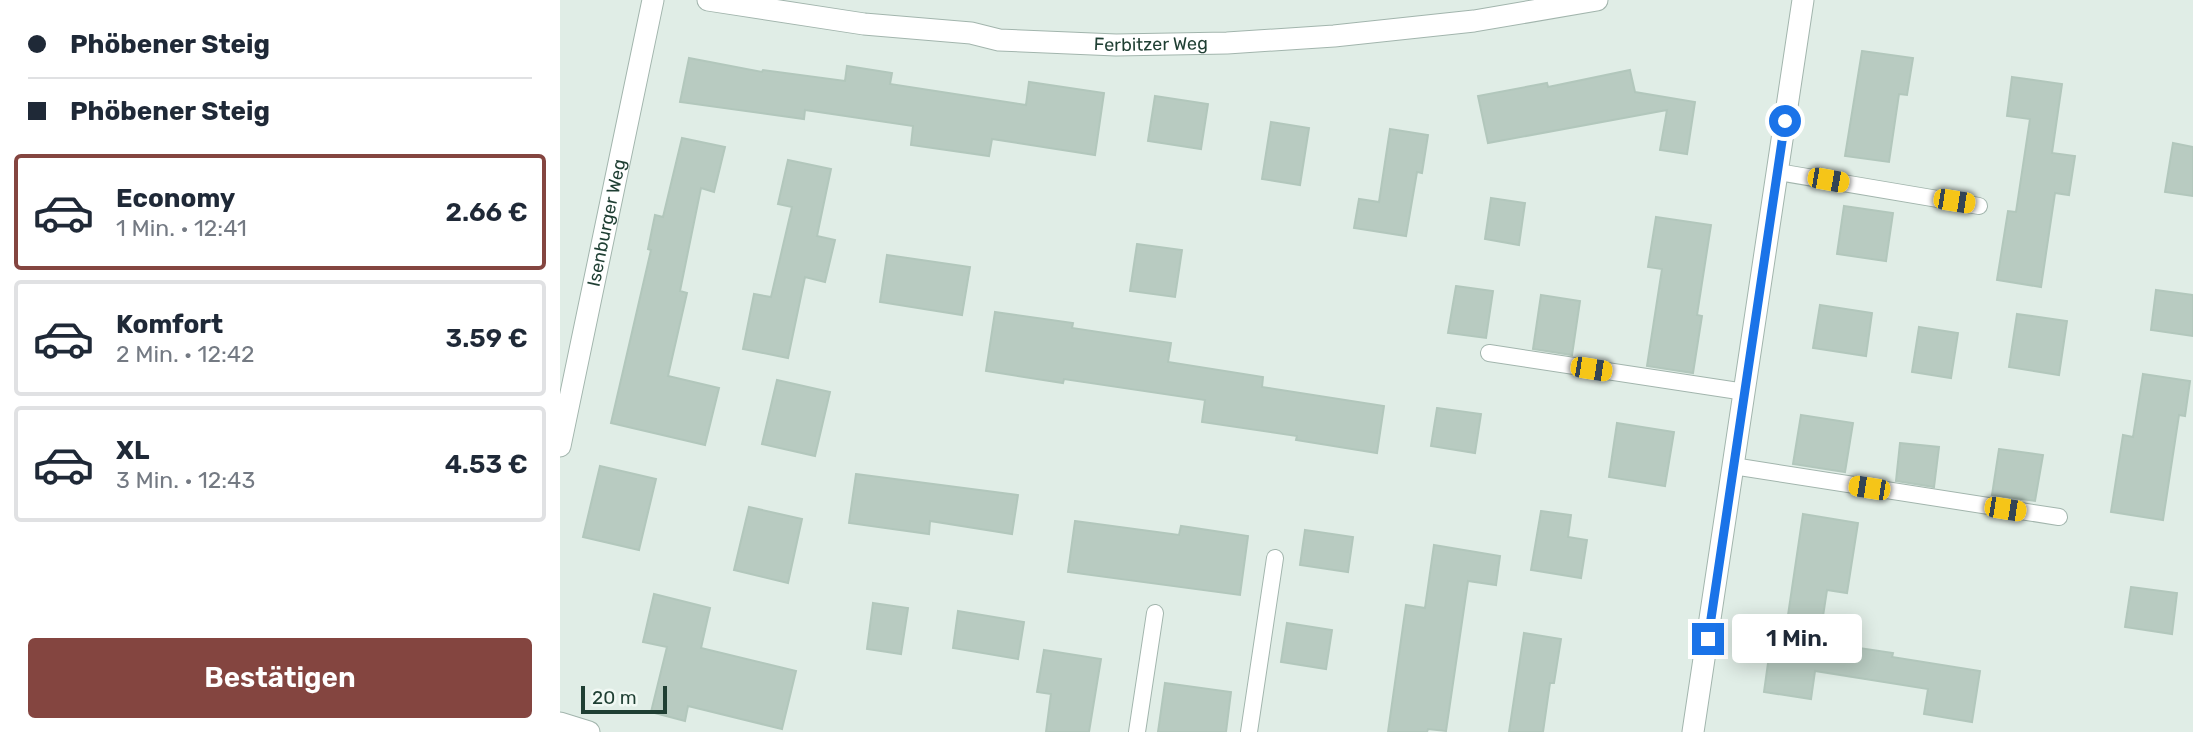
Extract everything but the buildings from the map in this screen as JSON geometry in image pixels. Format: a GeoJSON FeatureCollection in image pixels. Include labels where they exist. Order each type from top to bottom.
{"type":"FeatureCollection","features":[{"type":"Feature","properties":{"kind":"street","name":"Isenburger Weg"},"geometry":{"type":"LineString","coordinates":[[560,446],[653,0]]}},
{"type":"Feature","properties":{"kind":"street","name":"Ferbitzer Weg"},"geometry":{"type":"LineString","coordinates":[[708,0],[864,24],[971,33],[999,40],[1116,45],[1227,43],[1334,36],[1474,21],[1597,0]]}},
{"type":"Feature","properties":{"kind":"street"},"geometry":{"type":"LineString","coordinates":[[1693,732],[1803,0]]}},
{"type":"Feature","properties":{"kind":"street"},"geometry":{"type":"LineString","coordinates":[[560,723],[589,732]]}},
{"type":"Feature","properties":{"kind":"lane"},"geometry":{"type":"LineString","coordinates":[[1778,172],[1979,206]]}},
{"type":"Feature","properties":{"kind":"lane"},"geometry":{"type":"LineString","coordinates":[[1489,354],[1745,391]]}},
{"type":"Feature","properties":{"kind":"lane"},"geometry":{"type":"LineString","coordinates":[[1734,467],[2059,517]]}},
{"type":"Feature","properties":{"kind":"lane"},"geometry":{"type":"LineString","coordinates":[[1249,732],[1275,558]]}},
{"type":"Feature","properties":{"kind":"lane"},"geometry":{"type":"LineString","coordinates":[[1137,732],[1155,613]]}},
{"type":"Feature","properties":{"kind":"route"},"geometry":{"type":"LineString","coordinates":[[1708,639],[1785,121]]}}]}
